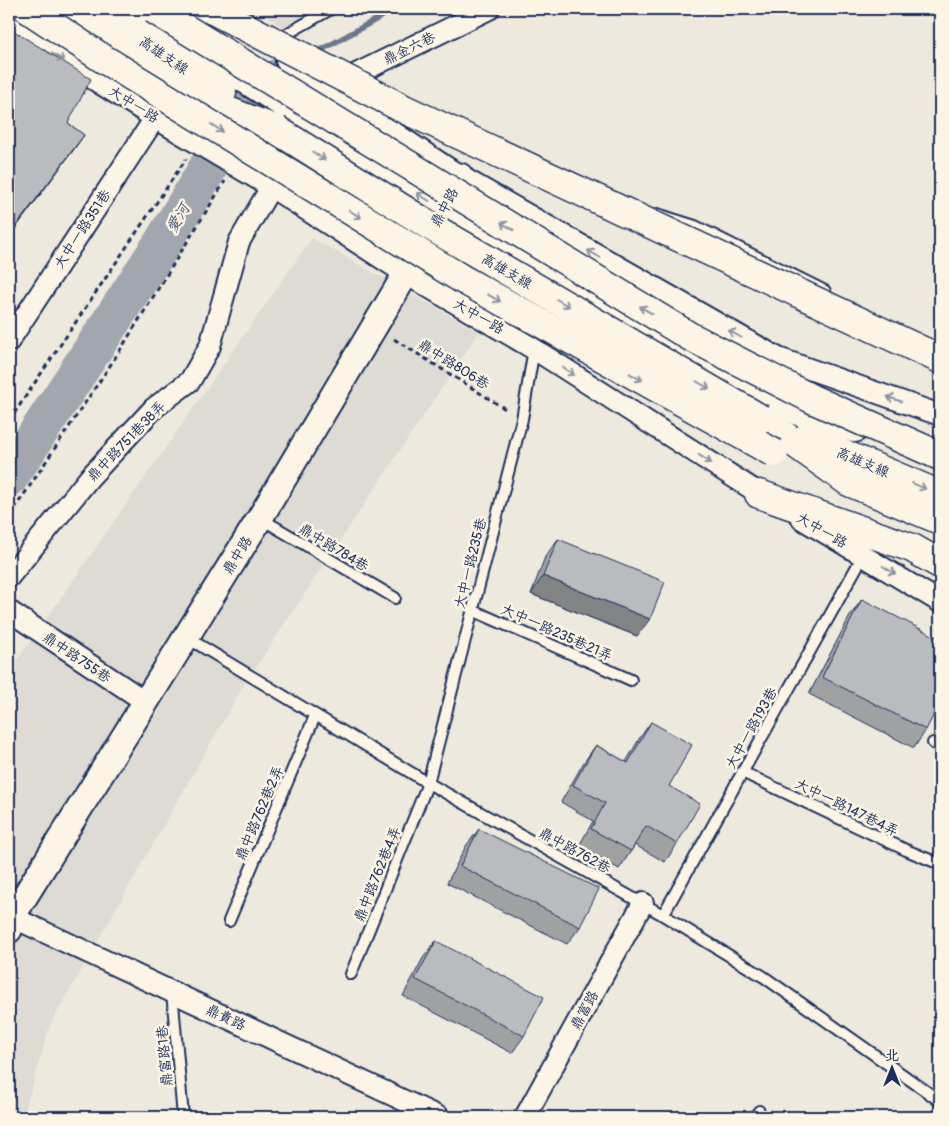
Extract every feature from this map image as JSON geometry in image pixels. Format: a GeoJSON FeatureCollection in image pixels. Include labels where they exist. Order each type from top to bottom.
{"type":"FeatureCollection","features":[{"type":"Feature","properties":{"kind":"highway"},"geometry":{"type":"LineString","coordinates":[[52,9],[197,99],[277,117]]}},
{"type":"Feature","properties":{"kind":"highway","name":"高雄支線"},"geometry":{"type":"LineString","coordinates":[[94,9],[277,117],[430,226],[761,419],[940,495]]}},
{"type":"Feature","properties":{"kind":"highway"},"geometry":{"type":"LineString","coordinates":[[153,9],[689,336],[812,399],[940,455]]}},
{"type":"Feature","properties":{"kind":"highway"},"geometry":{"type":"LineString","coordinates":[[209,9],[404,109],[940,359]]}},
{"type":"Feature","properties":{"kind":"highway"},"geometry":{"type":"LineString","coordinates":[[15,21],[102,58],[462,279],[774,453],[940,539]]}},
{"type":"Feature","properties":{"kind":"highway"},"geometry":{"type":"LineString","coordinates":[[454,216],[640,328],[798,411],[940,455]]}},
{"type":"Feature","properties":{"kind":"highway"},"geometry":{"type":"LineString","coordinates":[[761,419],[848,482],[940,520]]}},
{"type":"Feature","properties":{"kind":"highway"},"geometry":{"type":"LineString","coordinates":[[759,494],[912,548],[940,564]]}},
{"type":"Feature","properties":{"kind":"street"},"geometry":{"type":"LineString","coordinates":[[136,9],[246,85],[277,117],[454,216]]}},
{"type":"Feature","properties":{"kind":"street"},"geometry":{"type":"LineString","coordinates":[[209,9],[460,176],[778,358],[940,415]]}},
{"type":"Feature","properties":{"kind":"street","name":"鼎金六巷"},"geometry":{"type":"LineString","coordinates":[[331,90],[489,9]]}},
{"type":"Feature","properties":{"kind":"street","name":"大中一路"},"geometry":{"type":"LineString","coordinates":[[15,21],[154,118],[271,187],[406,274],[534,349],[759,494],[864,554],[940,602]]}},
{"type":"Feature","properties":{"kind":"street","name":"大中一路351巷"},"geometry":{"type":"LineString","coordinates":[[9,341],[154,118]]}},
{"type":"Feature","properties":{"kind":"street","name":"鼎中路"},"geometry":{"type":"LineString","coordinates":[[10,921],[260,518],[406,274],[454,216],[460,176]]}},
{"type":"Feature","properties":{"kind":"street","name":"鼎中路751巷38弄"},"geometry":{"type":"LineString","coordinates":[[9,577],[90,477],[154,408],[190,381],[210,346],[239,242],[271,187]]}},
{"type":"Feature","properties":{"kind":"street","name":"鼎中路755巷"},"geometry":{"type":"LineString","coordinates":[[9,611],[146,702]]}},
{"type":"Feature","properties":{"kind":"street","name":"鼎富路"},"geometry":{"type":"LineString","coordinates":[[525,1117],[643,903]]}},
{"type":"Feature","properties":{"kind":"street","name":"鼎貴路"},"geometry":{"type":"LineString","coordinates":[[10,921],[172,992],[439,1117]]}},
{"type":"Feature","properties":{"kind":"lane"},"geometry":{"type":"LineString","coordinates":[[266,48],[331,9]]}},
{"type":"Feature","properties":{"kind":"lane"},"geometry":{"type":"LineString","coordinates":[[331,90],[392,117]]}},
{"type":"Feature","properties":{"kind":"lane"},"geometry":{"type":"LineString","coordinates":[[438,137],[492,160],[695,226],[835,296]]}},
{"type":"Feature","properties":{"kind":"lane"},"geometry":{"type":"LineString","coordinates":[[914,335],[940,348]]}},
{"type":"Feature","properties":{"kind":"lane","name":"大中一路235巷"},"geometry":{"type":"LineString","coordinates":[[428,784],[522,419],[534,349]]}},
{"type":"Feature","properties":{"kind":"lane","name":"鼎中路784巷"},"geometry":{"type":"LineString","coordinates":[[260,518],[395,598]]}},
{"type":"Feature","properties":{"kind":"lane","name":"大中一路193巷"},"geometry":{"type":"LineString","coordinates":[[663,915],[864,554]]}},
{"type":"Feature","properties":{"kind":"lane","name":"大中一路235巷21弄"},"geometry":{"type":"LineString","coordinates":[[472,610],[632,680]]}},
{"type":"Feature","properties":{"kind":"lane","name":"鼎中路762巷"},"geometry":{"type":"LineString","coordinates":[[186,637],[428,784],[643,903],[764,977],[940,1101]]}},
{"type":"Feature","properties":{"kind":"lane","name":"鼎中路762巷2弄"},"geometry":{"type":"LineString","coordinates":[[229,921],[315,716]]}},
{"type":"Feature","properties":{"kind":"lane","name":"大中一路147巷4弄"},"geometry":{"type":"LineString","coordinates":[[742,772],[906,850],[940,864]]}},
{"type":"Feature","properties":{"kind":"lane","name":"鼎中路762巷4弄"},"geometry":{"type":"LineString","coordinates":[[351,974],[428,784]]}},
{"type":"Feature","properties":{"kind":"lane","name":"鼎富路1巷"},"geometry":{"type":"LineString","coordinates":[[172,992],[183,1117]]}},
{"type":"Feature","properties":{"kind":"path"},"geometry":{"type":"LineString","coordinates":[[9,421],[197,142]]}},
{"type":"Feature","properties":{"kind":"path"},"geometry":{"type":"LineString","coordinates":[[9,517],[119,352],[234,165]]}},
{"type":"Feature","properties":{"kind":"path","name":"鼎中路806巷"},"geometry":{"type":"LineString","coordinates":[[374,327],[522,419]]}},
{"type":"Feature","properties":{"kind":"shaded area"},"geometry":{"type":"Polygon","coordinates":[[[255,9],[315,9],[286,29],[255,9]]]}},
{"type":"Feature","properties":{"kind":"shaded area"},"geometry":{"type":"Polygon","coordinates":[[[312,238],[479,332],[242,688],[50,1025],[23,1117],[9,1117],[9,672],[312,238]]]}},
{"type":"Feature","properties":{"kind":"building"},"geometry":{"type":"Polygon","coordinates":[[[9,28],[91,79],[68,123],[84,135],[16,226],[9,220],[9,28]]]}},
{"type":"Feature","properties":{"kind":"building"},"geometry":{"type":"Polygon","coordinates":[[[558,539],[665,582],[650,619],[543,576],[558,539]]]}},
{"type":"Feature","properties":{"kind":"building"},"geometry":{"type":"Polygon","coordinates":[[[862,599],[940,639],[940,702],[926,730],[822,677],[862,599]]]}},
{"type":"Feature","properties":{"kind":"building"},"geometry":{"type":"Polygon","coordinates":[[[651,722],[692,745],[669,786],[700,804],[677,844],[646,826],[631,851],[591,829],[605,803],[573,785],[596,745],[628,763],[651,722]]]}},
{"type":"Feature","properties":{"kind":"building"},"geometry":{"type":"Polygon","coordinates":[[[479,829],[599,889],[580,927],[460,866],[479,829]]]}},
{"type":"Feature","properties":{"kind":"building"},"geometry":{"type":"Polygon","coordinates":[[[436,941],[544,997],[524,1036],[415,979],[436,941]]]}},
{"type":"Feature","properties":{"kind":"waterway","name":"愛河"},"geometry":{"type":"LineString","coordinates":[[314,54],[395,9]]}},
{"type":"Feature","properties":{"kind":"waterway","name":"愛河"},"geometry":{"type":"LineString","coordinates":[[9,477],[164,241],[233,126],[269,85],[295,67]]}}]}
